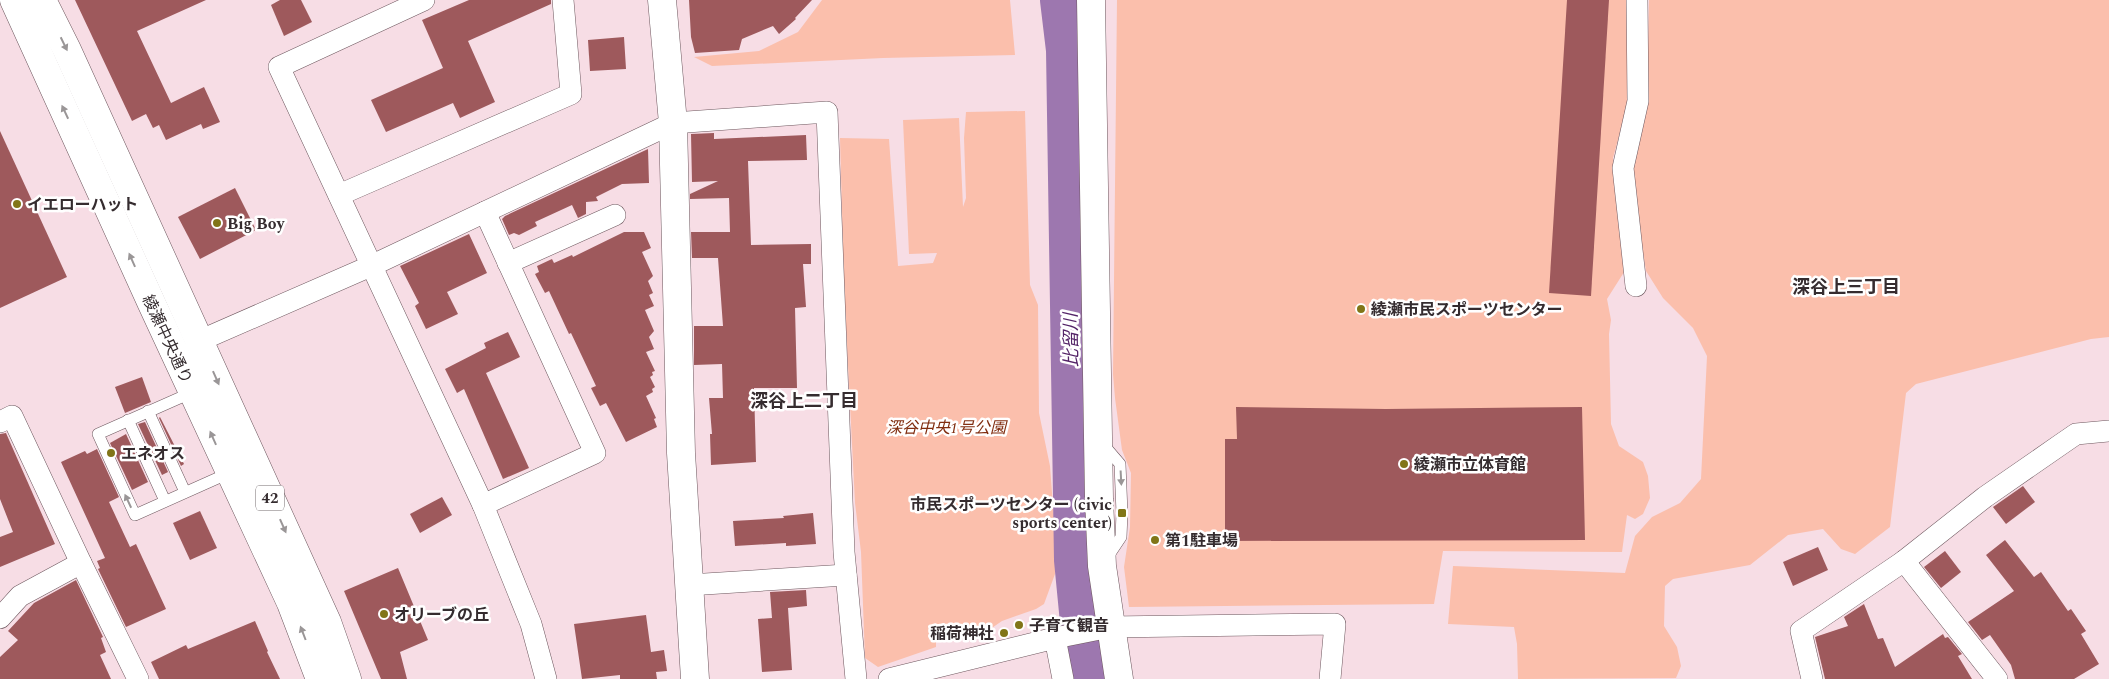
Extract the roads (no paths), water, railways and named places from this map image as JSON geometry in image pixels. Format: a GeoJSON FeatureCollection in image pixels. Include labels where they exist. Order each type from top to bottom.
{"type":"FeatureCollection","features":[{"type":"Feature","properties":{"kind":"main road","name":"綾瀬中央通り"},"geometry":{"type":"LineString","coordinates":[[14,0],[152,304],[184,329],[327,622],[347,679]]}},
{"type":"Feature","properties":{"kind":"main road","name":"綾瀬中央通り"},"geometry":{"type":"LineString","coordinates":[[42,0],[175,291],[184,329],[193,392],[229,473],[292,603],[320,679]]}},
{"type":"Feature","properties":{"kind":"main road"},"geometry":{"type":"LineString","coordinates":[[662,0],[673,123],[681,453],[695,679]]}},
{"type":"Feature","properties":{"kind":"main road"},"geometry":{"type":"LineString","coordinates":[[1091,0],[1098,438],[1102,566],[1100,629],[1119,679]]}},
{"type":"Feature","properties":{"kind":"street"},"geometry":{"type":"LineString","coordinates":[[424,0],[389,7],[279,67],[483,504],[531,624],[546,679]]}},
{"type":"Feature","properties":{"kind":"street"},"geometry":{"type":"LineString","coordinates":[[342,201],[571,94],[563,0]]}},
{"type":"Feature","properties":{"kind":"street"},"geometry":{"type":"LineString","coordinates":[[1636,286],[1623,168],[1638,101],[1637,0]]}},
{"type":"Feature","properties":{"kind":"street"},"geometry":{"type":"LineString","coordinates":[[184,329],[486,212],[673,123],[826,112],[846,574],[856,679]]}},
{"type":"Feature","properties":{"kind":"street"},"geometry":{"type":"LineString","coordinates":[[483,504],[595,453],[486,212]]}},
{"type":"Feature","properties":{"kind":"street"},"geometry":{"type":"LineString","coordinates":[[508,263],[615,215]]}},
{"type":"Feature","properties":{"kind":"street"},"geometry":{"type":"LineString","coordinates":[[0,422],[12,416],[138,679]]}},
{"type":"Feature","properties":{"kind":"street"},"geometry":{"type":"LineString","coordinates":[[1812,679],[1801,631],[1904,561],[1985,497],[2076,434],[2109,431]]}},
{"type":"Feature","properties":{"kind":"street"},"geometry":{"type":"LineString","coordinates":[[1904,561],[1997,679]]}},
{"type":"Feature","properties":{"kind":"street"},"geometry":{"type":"LineString","coordinates":[[0,618],[20,596],[81,563]]}},
{"type":"Feature","properties":{"kind":"street"},"geometry":{"type":"LineString","coordinates":[[689,585],[846,574]]}},
{"type":"Feature","properties":{"kind":"street"},"geometry":{"type":"LineString","coordinates":[[888,679],[1100,629],[1335,624],[1330,679]]}},
{"type":"Feature","properties":{"kind":"street"},"geometry":{"type":"LineString","coordinates":[[1061,638],[1064,679]]}},
{"type":"Feature","properties":{"kind":"lane"},"geometry":{"type":"LineString","coordinates":[[193,392],[98,434],[135,515],[229,473]]}},
{"type":"Feature","properties":{"kind":"lane"},"geometry":{"type":"LineString","coordinates":[[148,411],[186,492]]}},
{"type":"Feature","properties":{"kind":"lane"},"geometry":{"type":"LineString","coordinates":[[128,420],[166,501]]}},
{"type":"Feature","properties":{"kind":"waterway","name":"比留川"},"geometry":{"type":"LineString","coordinates":[[1060,0],[1066,50],[1074,560],[1087,679]]}},
{"type":"Feature","properties":{"kind":"place","name":"イエローハット"},"geometry":{"type":"Point","coordinates":[17,204]}},
{"type":"Feature","properties":{"kind":"place","name":"Big Boy"},"geometry":{"type":"Point","coordinates":[217,223]}},
{"type":"Feature","properties":{"kind":"place","name":"綾瀬市民スポーツセンター"},"geometry":{"type":"Point","coordinates":[1361,309]}},
{"type":"Feature","properties":{"kind":"place","name":"エネオス"},"geometry":{"type":"Point","coordinates":[111,453]}},
{"type":"Feature","properties":{"kind":"place","name":"綾瀬市立体育館"},"geometry":{"type":"Point","coordinates":[1404,464]}},
{"type":"Feature","properties":{"kind":"place","name":"市民スポーツセンター (civic sports center)"},"geometry":{"type":"Point","coordinates":[1122,513]}},
{"type":"Feature","properties":{"kind":"place","name":"第1駐車場"},"geometry":{"type":"Point","coordinates":[1155,540]}},
{"type":"Feature","properties":{"kind":"place","name":"オリーブの丘"},"geometry":{"type":"Point","coordinates":[384,614]}},
{"type":"Feature","properties":{"kind":"place","name":"子育て観音"},"geometry":{"type":"Point","coordinates":[1019,625]}},
{"type":"Feature","properties":{"kind":"place","name":"稲荷神社"},"geometry":{"type":"Point","coordinates":[1004,633]}},
{"type":"Feature","properties":{"kind":"district","name":"深谷上三丁目"},"geometry":{"type":"Point","coordinates":[1846,287]}},
{"type":"Feature","properties":{"kind":"district","name":"深谷上二丁目"},"geometry":{"type":"Point","coordinates":[804,401]}},
{"type":"Feature","properties":{"kind":"park label","name":"深谷中央1号公園"},"geometry":{"type":"Point","coordinates":[946,427]}}]}
